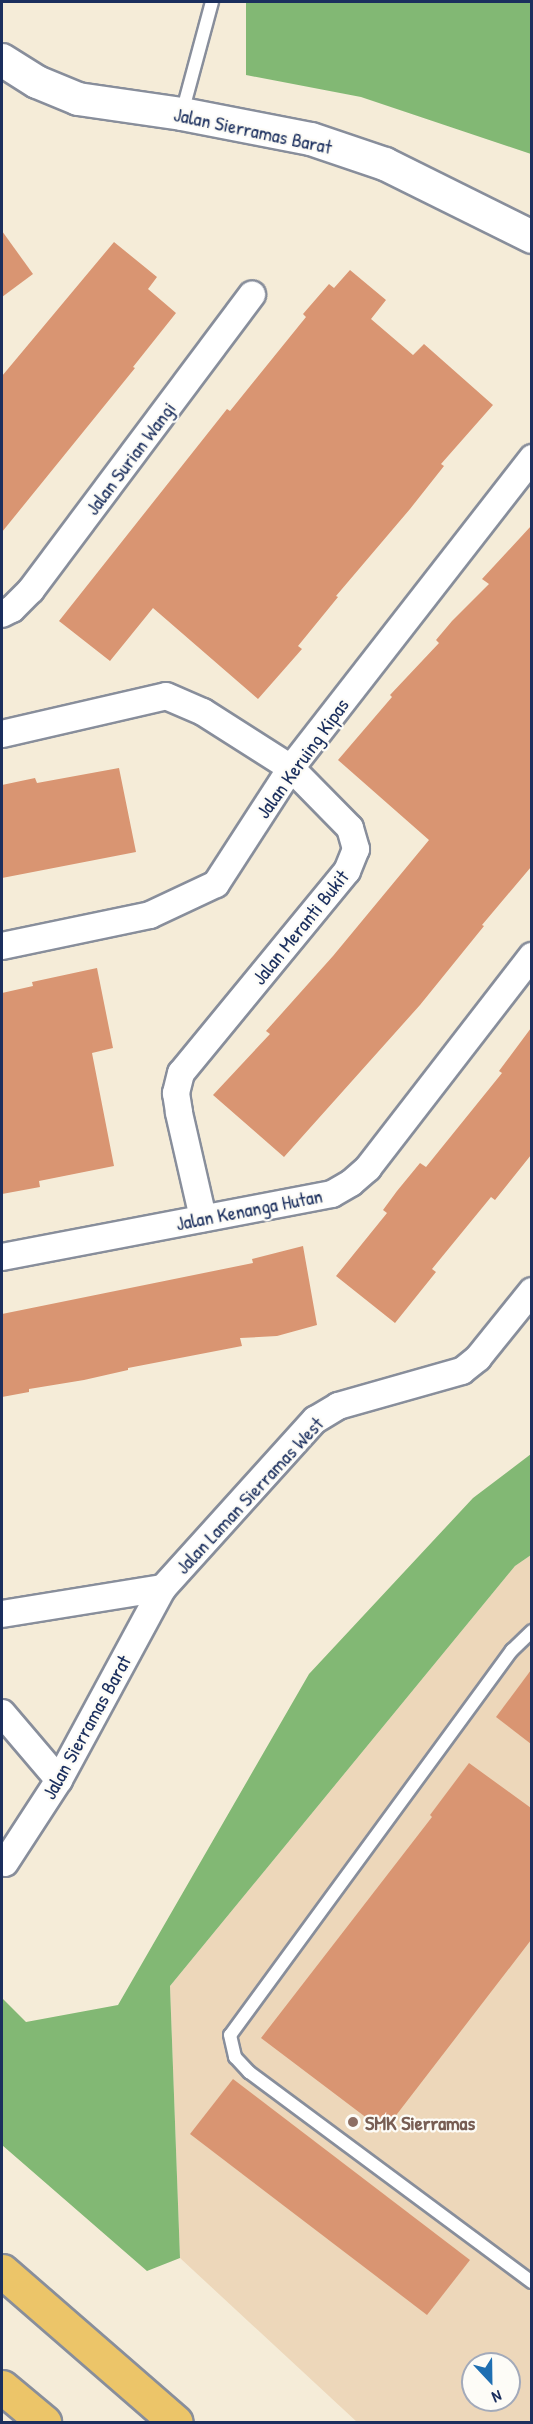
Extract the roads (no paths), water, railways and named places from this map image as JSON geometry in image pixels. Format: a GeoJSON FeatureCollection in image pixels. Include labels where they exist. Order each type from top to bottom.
{"type":"FeatureCollection","features":[{"type":"Feature","properties":{"kind":"highway"},"geometry":{"type":"LineString","coordinates":[[2,2271],[176,2422]]}},
{"type":"Feature","properties":{"kind":"highway"},"geometry":{"type":"LineString","coordinates":[[2,2387],[44,2422]]}},
{"type":"Feature","properties":{"kind":"street","name":"Jalan Sierramas Barat"},"geometry":{"type":"LineString","coordinates":[[2,60],[37,82],[78,99],[182,114],[311,139],[386,164],[531,237]]}},
{"type":"Feature","properties":{"kind":"street","name":"Jalan Surian Wangi"},"geometry":{"type":"LineString","coordinates":[[2,614],[12,609],[31,590],[252,295]]}},
{"type":"Feature","properties":{"kind":"street","name":"Jalan Keruing Kipas"},"geometry":{"type":"LineString","coordinates":[[2,946],[150,915],[216,884],[291,768],[531,458]]}},
{"type":"Feature","properties":{"kind":"street","name":"Jalan Meranti Bukit"},"geometry":{"type":"LineString","coordinates":[[2,734],[166,696],[203,712],[291,768],[350,828],[356,849],[347,871],[181,1074],[176,1093],[178,1113],[203,1218]]}},
{"type":"Feature","properties":{"kind":"street","name":"Jalan Kenanga Hutan"},"geometry":{"type":"LineString","coordinates":[[2,1257],[332,1194],[351,1183],[368,1167],[531,956]]}},
{"type":"Feature","properties":{"kind":"street","name":"Jalan Laman Sierramas West"},"geometry":{"type":"LineString","coordinates":[[2,1614],[163,1588],[322,1414],[338,1406],[462,1371],[478,1358],[531,1291]]}},
{"type":"Feature","properties":{"kind":"street","name":"Jalan Sierramas Barat"},"geometry":{"type":"LineString","coordinates":[[5,1863],[59,1780],[163,1588]]}},
{"type":"Feature","properties":{"kind":"street"},"geometry":{"type":"LineString","coordinates":[[2,1713],[59,1780]]}},
{"type":"Feature","properties":{"kind":"lane"},"geometry":{"type":"LineString","coordinates":[[182,114],[212,2]]}},
{"type":"Feature","properties":{"kind":"lane"},"geometry":{"type":"LineString","coordinates":[[531,1631],[512,1650],[230,2035],[235,2057],[249,2072],[531,2282]]}},
{"type":"Feature","properties":{"kind":"place","name":"SMK Sierramas"},"geometry":{"type":"Point","coordinates":[353,2122]}}]}
